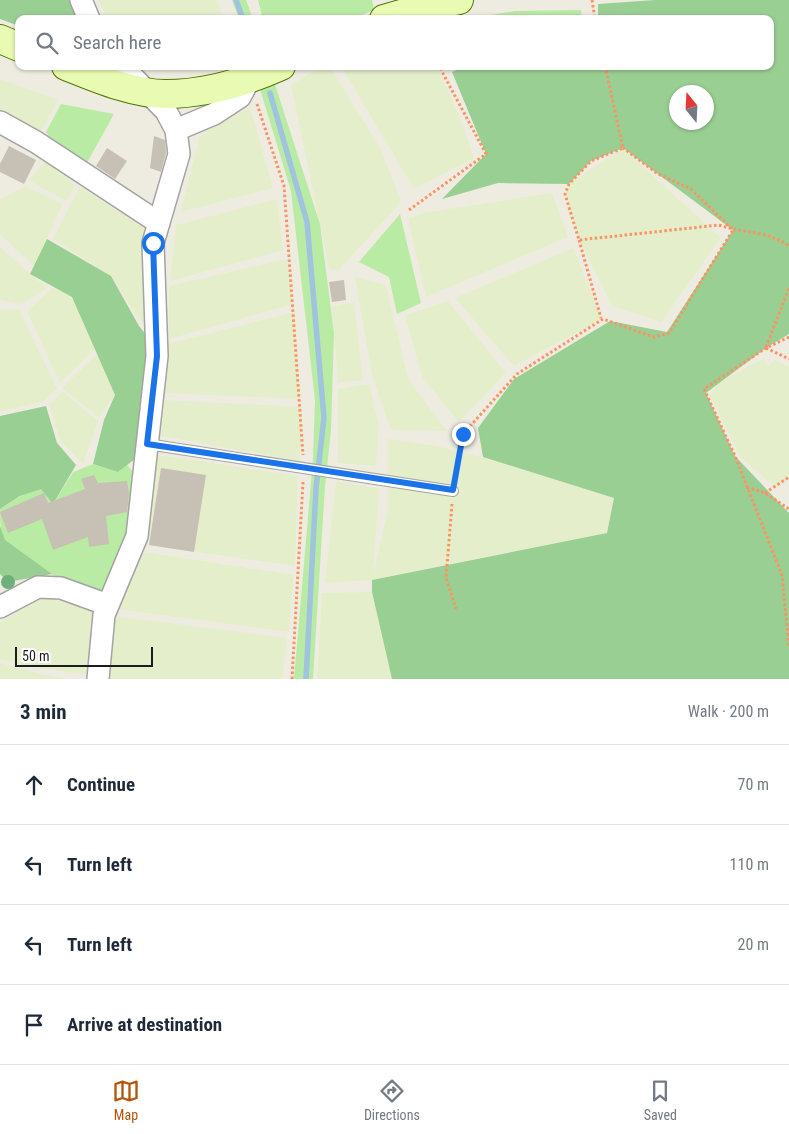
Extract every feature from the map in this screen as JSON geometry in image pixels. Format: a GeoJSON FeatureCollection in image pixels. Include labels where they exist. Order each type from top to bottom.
{"type":"FeatureCollection","features":[{"type":"Feature","properties":{"kind":"street"},"geometry":{"type":"LineString","coordinates":[[81,0],[87,15]]}},
{"type":"Feature","properties":{"kind":"street"},"geometry":{"type":"LineString","coordinates":[[388,12],[459,0]]}},
{"type":"Feature","properties":{"kind":"street"},"geometry":{"type":"LineString","coordinates":[[0,39],[15,45]]}},
{"type":"Feature","properties":{"kind":"street"},"geometry":{"type":"LineString","coordinates":[[79,70],[148,92],[166,94],[205,90],[249,80],[272,70]]}},
{"type":"Feature","properties":{"kind":"street"},"geometry":{"type":"LineString","coordinates":[[98,679],[104,615],[137,536],[157,356],[153,243],[180,154],[176,130],[166,112],[126,70]]}},
{"type":"Feature","properties":{"kind":"street"},"geometry":{"type":"LineString","coordinates":[[176,130],[214,114],[240,97],[249,80]]}},
{"type":"Feature","properties":{"kind":"street"},"geometry":{"type":"LineString","coordinates":[[0,122],[36,142],[159,223]]}},
{"type":"Feature","properties":{"kind":"street"},"geometry":{"type":"LineString","coordinates":[[0,608],[38,587],[61,588],[108,605]]}},
{"type":"Feature","properties":{"kind":"lane"},"geometry":{"type":"LineString","coordinates":[[147,444],[453,490]]}},
{"type":"Feature","properties":{"kind":"path"},"geometry":{"type":"LineString","coordinates":[[592,0],[594,15]]}},
{"type":"Feature","properties":{"kind":"path"},"geometry":{"type":"LineString","coordinates":[[409,210],[486,154],[441,70]]}},
{"type":"Feature","properties":{"kind":"path"},"geometry":{"type":"LineString","coordinates":[[606,70],[623,148],[658,174],[691,190],[733,230]]}},
{"type":"Feature","properties":{"kind":"path"},"geometry":{"type":"LineString","coordinates":[[249,80],[284,186],[304,468],[292,679]]}},
{"type":"Feature","properties":{"kind":"path"},"geometry":{"type":"LineString","coordinates":[[601,318],[565,194],[569,184],[591,161],[623,148]]}},
{"type":"Feature","properties":{"kind":"path"},"geometry":{"type":"LineString","coordinates":[[579,240],[719,225],[733,230],[773,236],[789,246]]}},
{"type":"Feature","properties":{"kind":"path"},"geometry":{"type":"LineString","coordinates":[[456,609],[446,578],[453,490],[463,434],[518,374],[603,319],[654,337],[669,333],[733,230]]}},
{"type":"Feature","properties":{"kind":"path"},"geometry":{"type":"LineString","coordinates":[[766,348],[789,288]]}},
{"type":"Feature","properties":{"kind":"path"},"geometry":{"type":"LineString","coordinates":[[789,337],[766,348],[704,389],[747,487],[782,574],[789,648]]}},
{"type":"Feature","properties":{"kind":"path"},"geometry":{"type":"LineString","coordinates":[[766,348],[789,359]]}},
{"type":"Feature","properties":{"kind":"path"},"geometry":{"type":"LineString","coordinates":[[765,493],[789,477]]}},
{"type":"Feature","properties":{"kind":"path"},"geometry":{"type":"LineString","coordinates":[[747,487],[765,493],[789,509]]}},
{"type":"Feature","properties":{"kind":"green space"},"geometry":{"type":"Polygon","coordinates":[[[0,0],[70,0],[78,15],[15,15],[15,25],[0,19],[0,0]]]}},
{"type":"Feature","properties":{"kind":"green space"},"geometry":{"type":"Polygon","coordinates":[[[99,0],[217,0],[222,15],[105,15],[99,0]]]}},
{"type":"Feature","properties":{"kind":"green space"},"geometry":{"type":"Polygon","coordinates":[[[232,0],[246,0],[252,15],[238,15],[232,0]]]}},
{"type":"Feature","properties":{"kind":"green space"},"geometry":{"type":"Polygon","coordinates":[[[258,0],[372,0],[374,10],[362,15],[262,15],[258,0]]]}},
{"type":"Feature","properties":{"kind":"green space"},"geometry":{"type":"Polygon","coordinates":[[[655,0],[789,0],[789,334],[766,348],[706,393],[735,456],[789,513],[789,679],[392,679],[372,592],[372,580],[607,533],[614,498],[483,457],[478,428],[514,379],[610,321],[667,332],[733,230],[623,148],[591,161],[569,184],[498,183],[442,199],[486,154],[452,72],[457,70],[774,70],[774,15],[598,15],[598,4],[655,0]]]}},
{"type":"Feature","properties":{"kind":"green space"},"geometry":{"type":"Polygon","coordinates":[[[581,10],[582,15],[492,15],[515,11],[581,10]]]}},
{"type":"Feature","properties":{"kind":"green space"},"geometry":{"type":"Polygon","coordinates":[[[254,70],[270,70],[320,224],[334,333],[331,430],[325,486],[313,679],[294,679],[313,459],[315,400],[291,191],[254,70]]]}},
{"type":"Feature","properties":{"kind":"green space"},"geometry":{"type":"Polygon","coordinates":[[[315,70],[332,70],[381,149],[401,202],[338,271],[329,268],[291,85],[315,70]]]}},
{"type":"Feature","properties":{"kind":"green space"},"geometry":{"type":"Polygon","coordinates":[[[343,70],[439,70],[461,120],[474,158],[414,189],[343,70]]]}},
{"type":"Feature","properties":{"kind":"green space"},"geometry":{"type":"Polygon","coordinates":[[[0,79],[58,100],[41,131],[0,117],[0,79]]]}},
{"type":"Feature","properties":{"kind":"green space"},"geometry":{"type":"Polygon","coordinates":[[[61,104],[114,114],[83,170],[64,155],[46,132],[61,104]]]}},
{"type":"Feature","properties":{"kind":"green space"},"geometry":{"type":"Polygon","coordinates":[[[250,107],[273,188],[181,212],[200,135],[250,107]]]}},
{"type":"Feature","properties":{"kind":"green space"},"geometry":{"type":"Polygon","coordinates":[[[623,148],[721,238],[661,322],[612,306],[579,240],[565,194],[569,184],[623,148]]]}},
{"type":"Feature","properties":{"kind":"green space"},"geometry":{"type":"Polygon","coordinates":[[[47,160],[75,185],[66,201],[28,180],[47,160]]]}},
{"type":"Feature","properties":{"kind":"green space"},"geometry":{"type":"Polygon","coordinates":[[[25,186],[62,204],[35,267],[0,234],[0,199],[25,186]]]}},
{"type":"Feature","properties":{"kind":"green space"},"geometry":{"type":"Polygon","coordinates":[[[80,187],[148,230],[146,329],[111,276],[53,239],[80,187]]]}},
{"type":"Feature","properties":{"kind":"green space"},"geometry":{"type":"Polygon","coordinates":[[[552,193],[568,237],[426,297],[408,219],[423,213],[552,193]]]}},
{"type":"Feature","properties":{"kind":"green space"},"geometry":{"type":"Polygon","coordinates":[[[277,199],[283,250],[170,281],[176,225],[277,199]]]}},
{"type":"Feature","properties":{"kind":"green space"},"geometry":{"type":"Polygon","coordinates":[[[400,214],[421,303],[397,314],[389,277],[359,262],[400,214]]]}},
{"type":"Feature","properties":{"kind":"green space"},"geometry":{"type":"Polygon","coordinates":[[[47,239],[111,276],[139,326],[148,337],[139,456],[118,472],[93,464],[104,420],[115,395],[72,297],[30,274],[47,239]]]}},
{"type":"Feature","properties":{"kind":"green space"},"geometry":{"type":"Polygon","coordinates":[[[0,247],[47,288],[22,304],[0,300],[0,247]]]}},
{"type":"Feature","properties":{"kind":"green space"},"geometry":{"type":"Polygon","coordinates":[[[573,248],[602,319],[514,366],[455,298],[573,248]]]}},
{"type":"Feature","properties":{"kind":"green space"},"geometry":{"type":"Polygon","coordinates":[[[287,259],[293,304],[169,339],[169,286],[287,259]]]}},
{"type":"Feature","properties":{"kind":"green space"},"geometry":{"type":"Polygon","coordinates":[[[355,277],[386,285],[408,379],[447,431],[391,430],[372,375],[355,277]]]}},
{"type":"Feature","properties":{"kind":"green space"},"geometry":{"type":"Polygon","coordinates":[[[52,288],[72,296],[96,348],[60,383],[27,312],[52,288]]]}},
{"type":"Feature","properties":{"kind":"green space"},"geometry":{"type":"Polygon","coordinates":[[[448,301],[506,373],[459,422],[422,377],[405,315],[448,301]]]}},
{"type":"Feature","properties":{"kind":"green space"},"geometry":{"type":"Polygon","coordinates":[[[354,302],[363,380],[338,383],[332,307],[354,302]]]}},
{"type":"Feature","properties":{"kind":"green space"},"geometry":{"type":"Polygon","coordinates":[[[19,309],[57,389],[44,401],[0,412],[0,310],[19,309]]]}},
{"type":"Feature","properties":{"kind":"green space"},"geometry":{"type":"Polygon","coordinates":[[[295,312],[300,399],[165,393],[168,344],[295,312]]]}},
{"type":"Feature","properties":{"kind":"green space"},"geometry":{"type":"Polygon","coordinates":[[[98,353],[115,395],[99,417],[62,388],[98,353]]]}},
{"type":"Feature","properties":{"kind":"green space"},"geometry":{"type":"Polygon","coordinates":[[[764,358],[768,366],[775,360],[789,367],[789,478],[776,488],[740,457],[710,395],[719,383],[764,358]]]}},
{"type":"Feature","properties":{"kind":"green space"},"geometry":{"type":"Polygon","coordinates":[[[369,384],[379,426],[376,466],[338,463],[338,389],[369,384]]]}},
{"type":"Feature","properties":{"kind":"green space"},"geometry":{"type":"Polygon","coordinates":[[[63,392],[98,421],[83,464],[60,440],[49,404],[63,392]]]}},
{"type":"Feature","properties":{"kind":"green space"},"geometry":{"type":"Polygon","coordinates":[[[165,400],[302,407],[300,461],[161,436],[165,400]]]}},
{"type":"Feature","properties":{"kind":"green space"},"geometry":{"type":"Polygon","coordinates":[[[46,406],[57,443],[76,465],[53,504],[41,489],[20,496],[0,509],[0,416],[46,406]]]}},
{"type":"Feature","properties":{"kind":"green space"},"geometry":{"type":"Polygon","coordinates":[[[388,439],[437,446],[581,482],[614,498],[607,533],[372,580],[325,583],[336,481],[379,489],[373,575],[388,510],[388,439]]]}},
{"type":"Feature","properties":{"kind":"green space"},"geometry":{"type":"Polygon","coordinates":[[[153,454],[298,476],[295,566],[149,545],[153,454]]]}},
{"type":"Feature","properties":{"kind":"green space"},"geometry":{"type":"Polygon","coordinates":[[[93,464],[118,472],[127,465],[137,476],[130,538],[100,603],[48,572],[9,545],[4,539],[0,521],[0,509],[42,483],[53,504],[73,472],[93,464]]]}},
{"type":"Feature","properties":{"kind":"green space"},"geometry":{"type":"Polygon","coordinates":[[[0,526],[5,540],[52,574],[8,582],[0,574],[0,526]]]}},
{"type":"Feature","properties":{"kind":"green space"},"geometry":{"type":"Polygon","coordinates":[[[144,552],[294,575],[289,632],[116,609],[144,552]]]}},
{"type":"Feature","properties":{"kind":"green space"},"geometry":{"type":"Polygon","coordinates":[[[372,592],[393,679],[317,679],[322,593],[372,592]]]}},
{"type":"Feature","properties":{"kind":"green space"},"geometry":{"type":"Polygon","coordinates":[[[44,597],[98,611],[86,674],[32,667],[0,659],[0,622],[44,597]]]}},
{"type":"Feature","properties":{"kind":"green space"},"geometry":{"type":"Polygon","coordinates":[[[113,616],[287,638],[282,679],[108,679],[113,616]]]}},
{"type":"Feature","properties":{"kind":"green space"},"geometry":{"type":"Polygon","coordinates":[[[0,663],[41,674],[69,679],[0,679],[0,663]]]}},
{"type":"Feature","properties":{"kind":"building"},"geometry":{"type":"Polygon","coordinates":[[[154,136],[165,140],[166,153],[161,172],[150,168],[154,136]]]}},
{"type":"Feature","properties":{"kind":"building"},"geometry":{"type":"Polygon","coordinates":[[[9,146],[36,160],[24,184],[0,172],[0,164],[9,146]]]}},
{"type":"Feature","properties":{"kind":"building"},"geometry":{"type":"Polygon","coordinates":[[[107,148],[127,161],[115,179],[96,166],[107,148]]]}},
{"type":"Feature","properties":{"kind":"building"},"geometry":{"type":"Polygon","coordinates":[[[344,280],[346,300],[332,302],[329,282],[344,280]]]}},
{"type":"Feature","properties":{"kind":"building"},"geometry":{"type":"Polygon","coordinates":[[[161,468],[206,475],[194,552],[149,545],[161,468]]]}},
{"type":"Feature","properties":{"kind":"building"},"geometry":{"type":"Polygon","coordinates":[[[94,475],[98,483],[127,481],[129,494],[127,512],[106,516],[109,544],[89,547],[88,537],[53,550],[42,519],[8,533],[0,512],[44,493],[48,503],[85,489],[81,479],[94,475]]]}},
{"type":"Feature","properties":{"kind":"waterway"},"geometry":{"type":"LineString","coordinates":[[236,0],[242,15]]}},
{"type":"Feature","properties":{"kind":"waterway"},"geometry":{"type":"LineString","coordinates":[[270,93],[307,222],[324,418],[316,488],[306,679]]}},
{"type":"Feature","properties":{"kind":"route"},"geometry":{"type":"LineString","coordinates":[[153,243],[157,356],[147,444],[453,490],[463,434]]}}]}
